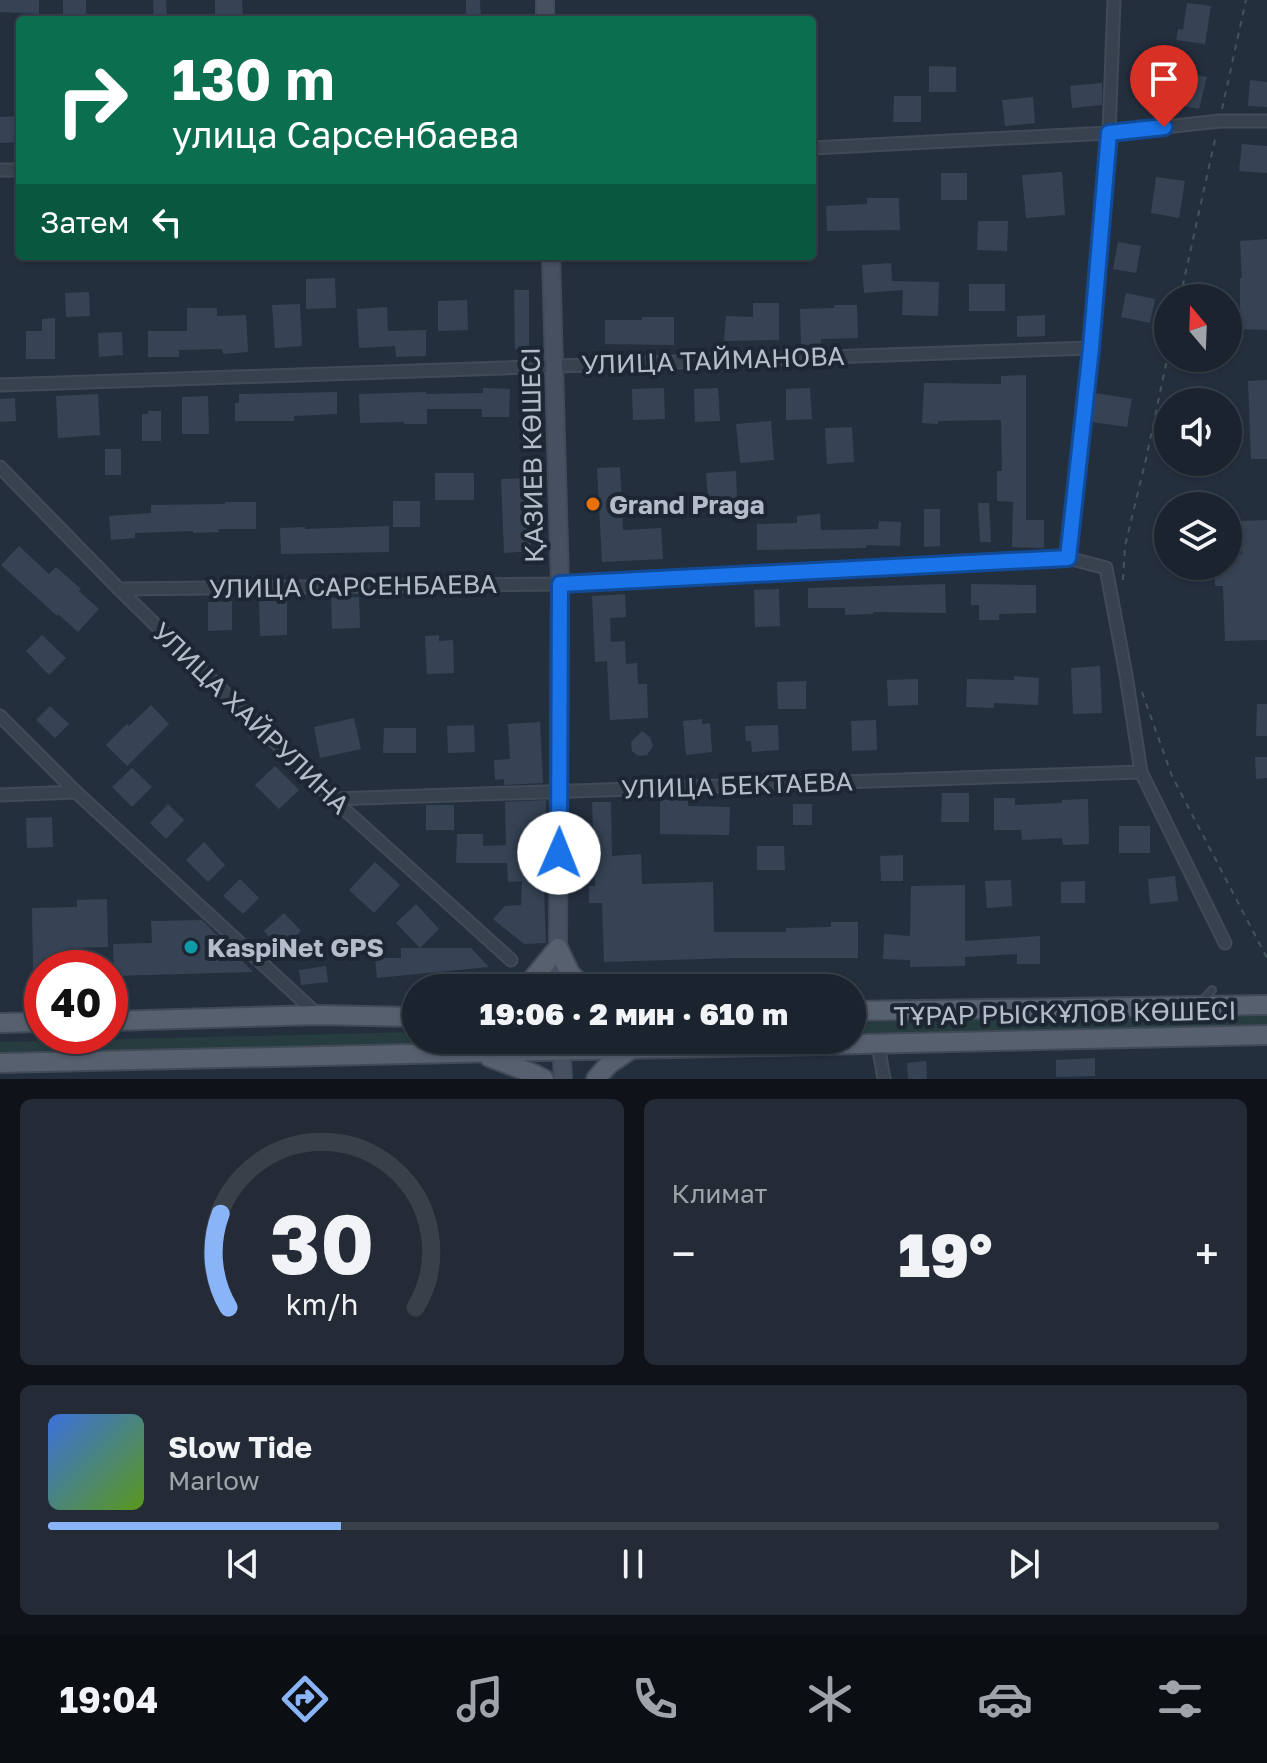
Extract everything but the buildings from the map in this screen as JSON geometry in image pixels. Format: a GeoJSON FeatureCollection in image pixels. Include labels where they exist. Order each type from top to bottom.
{"type":"FeatureCollection","features":[{"type":"Feature","properties":{"kind":"main road"},"geometry":{"type":"LineString","coordinates":[[538,974],[558,948],[571,974]]}},
{"type":"Feature","properties":{"kind":"main road","name":"ТҰРАР РЫСКҰЛОВ КӨШЕСІ"},"geometry":{"type":"LineString","coordinates":[[866,1011],[1267,1005]]}},
{"type":"Feature","properties":{"kind":"main road"},"geometry":{"type":"LineString","coordinates":[[128,1020],[318,1015],[402,1017]]}},
{"type":"Feature","properties":{"kind":"main road"},"geometry":{"type":"LineString","coordinates":[[0,1023],[24,1022]]}},
{"type":"Feature","properties":{"kind":"main road","name":"ТҰРАР РЫСКҰЛОВ КӨШЕСІ"},"geometry":{"type":"LineString","coordinates":[[866,1044],[1267,1035]]}},
{"type":"Feature","properties":{"kind":"main road","name":"ТҰРАР РЫСКҰЛОВ КӨШЕСІ"},"geometry":{"type":"LineString","coordinates":[[0,1063],[428,1054]]}},
{"type":"Feature","properties":{"kind":"main road"},"geometry":{"type":"LineString","coordinates":[[478,1054],[544,1079]]}},
{"type":"Feature","properties":{"kind":"main road"},"geometry":{"type":"LineString","coordinates":[[596,1079],[609,1064],[624,1054]]}},
{"type":"Feature","properties":{"kind":"street"},"geometry":{"type":"LineString","coordinates":[[1068,558],[1091,348],[1109,133],[1114,0]]}},
{"type":"Feature","properties":{"kind":"street"},"geometry":{"type":"LineString","coordinates":[[816,148],[1109,133],[1220,121],[1267,121]]}},
{"type":"Feature","properties":{"kind":"street","name":"ҚАЗИЕВ КӨШЕСІ"},"geometry":{"type":"LineString","coordinates":[[551,260],[560,584],[559,974]]}},
{"type":"Feature","properties":{"kind":"street","name":"УЛИЦА ТАЙМАНОВА"},"geometry":{"type":"LineString","coordinates":[[0,385],[1091,348]]}},
{"type":"Feature","properties":{"kind":"street","name":"УЛИЦА ХАЙРУЛИНА"},"geometry":{"type":"LineString","coordinates":[[0,467],[333,799],[511,960]]}},
{"type":"Feature","properties":{"kind":"street","name":"УЛИЦА САРСЕНБАЕВА"},"geometry":{"type":"LineString","coordinates":[[119,589],[560,584],[1068,558],[1106,568],[1141,772]]}},
{"type":"Feature","properties":{"kind":"street"},"geometry":{"type":"LineString","coordinates":[[0,716],[76,792],[318,1015]]}},
{"type":"Feature","properties":{"kind":"street"},"geometry":{"type":"LineString","coordinates":[[1141,772],[1225,943]]}},
{"type":"Feature","properties":{"kind":"street","name":"УЛИЦА БЕКТАЕВА"},"geometry":{"type":"LineString","coordinates":[[333,799],[1141,772]]}},
{"type":"Feature","properties":{"kind":"street"},"geometry":{"type":"LineString","coordinates":[[0,795],[76,792]]}},
{"type":"Feature","properties":{"kind":"street"},"geometry":{"type":"LineString","coordinates":[[878,1044],[884,1079]]}},
{"type":"Feature","properties":{"kind":"street"},"geometry":{"type":"LineString","coordinates":[[561,1054],[563,1079]]}},
{"type":"Feature","properties":{"kind":"lane"},"geometry":{"type":"LineString","coordinates":[[1197,1006],[1212,990]]}},
{"type":"Feature","properties":{"kind":"path"},"geometry":{"type":"LineString","coordinates":[[1183,284],[1246,0]]}},
{"type":"Feature","properties":{"kind":"path"},"geometry":{"type":"LineString","coordinates":[[1122,586],[1125,546],[1164,372]]}},
{"type":"Feature","properties":{"kind":"path"},"geometry":{"type":"LineString","coordinates":[[1142,691],[1172,776],[1267,958]]}},
{"type":"Feature","properties":{"kind":"green space"},"geometry":{"type":"Polygon","coordinates":[[[1267,1012],[1267,1026],[866,1036],[866,1023],[1267,1012]]]}},
{"type":"Feature","properties":{"kind":"green space"},"geometry":{"type":"Polygon","coordinates":[[[402,1032],[402,1047],[128,1053],[128,1039],[402,1032]]]}},
{"type":"Feature","properties":{"kind":"green space"},"geometry":{"type":"Polygon","coordinates":[[[24,1041],[24,1054],[88,1054],[0,1056],[0,1042],[24,1041]]]}},
{"type":"Feature","properties":{"kind":"place","name":"Grand Praga"},"geometry":{"type":"Point","coordinates":[593,504]}},
{"type":"Feature","properties":{"kind":"place","name":"KaspiNet GPS"},"geometry":{"type":"Point","coordinates":[191,947]}},
{"type":"Feature","properties":{"kind":"route"},"geometry":{"type":"LineString","coordinates":[[559,853],[560,584],[1068,558],[1091,348],[1109,133],[1164,127]]}}]}
